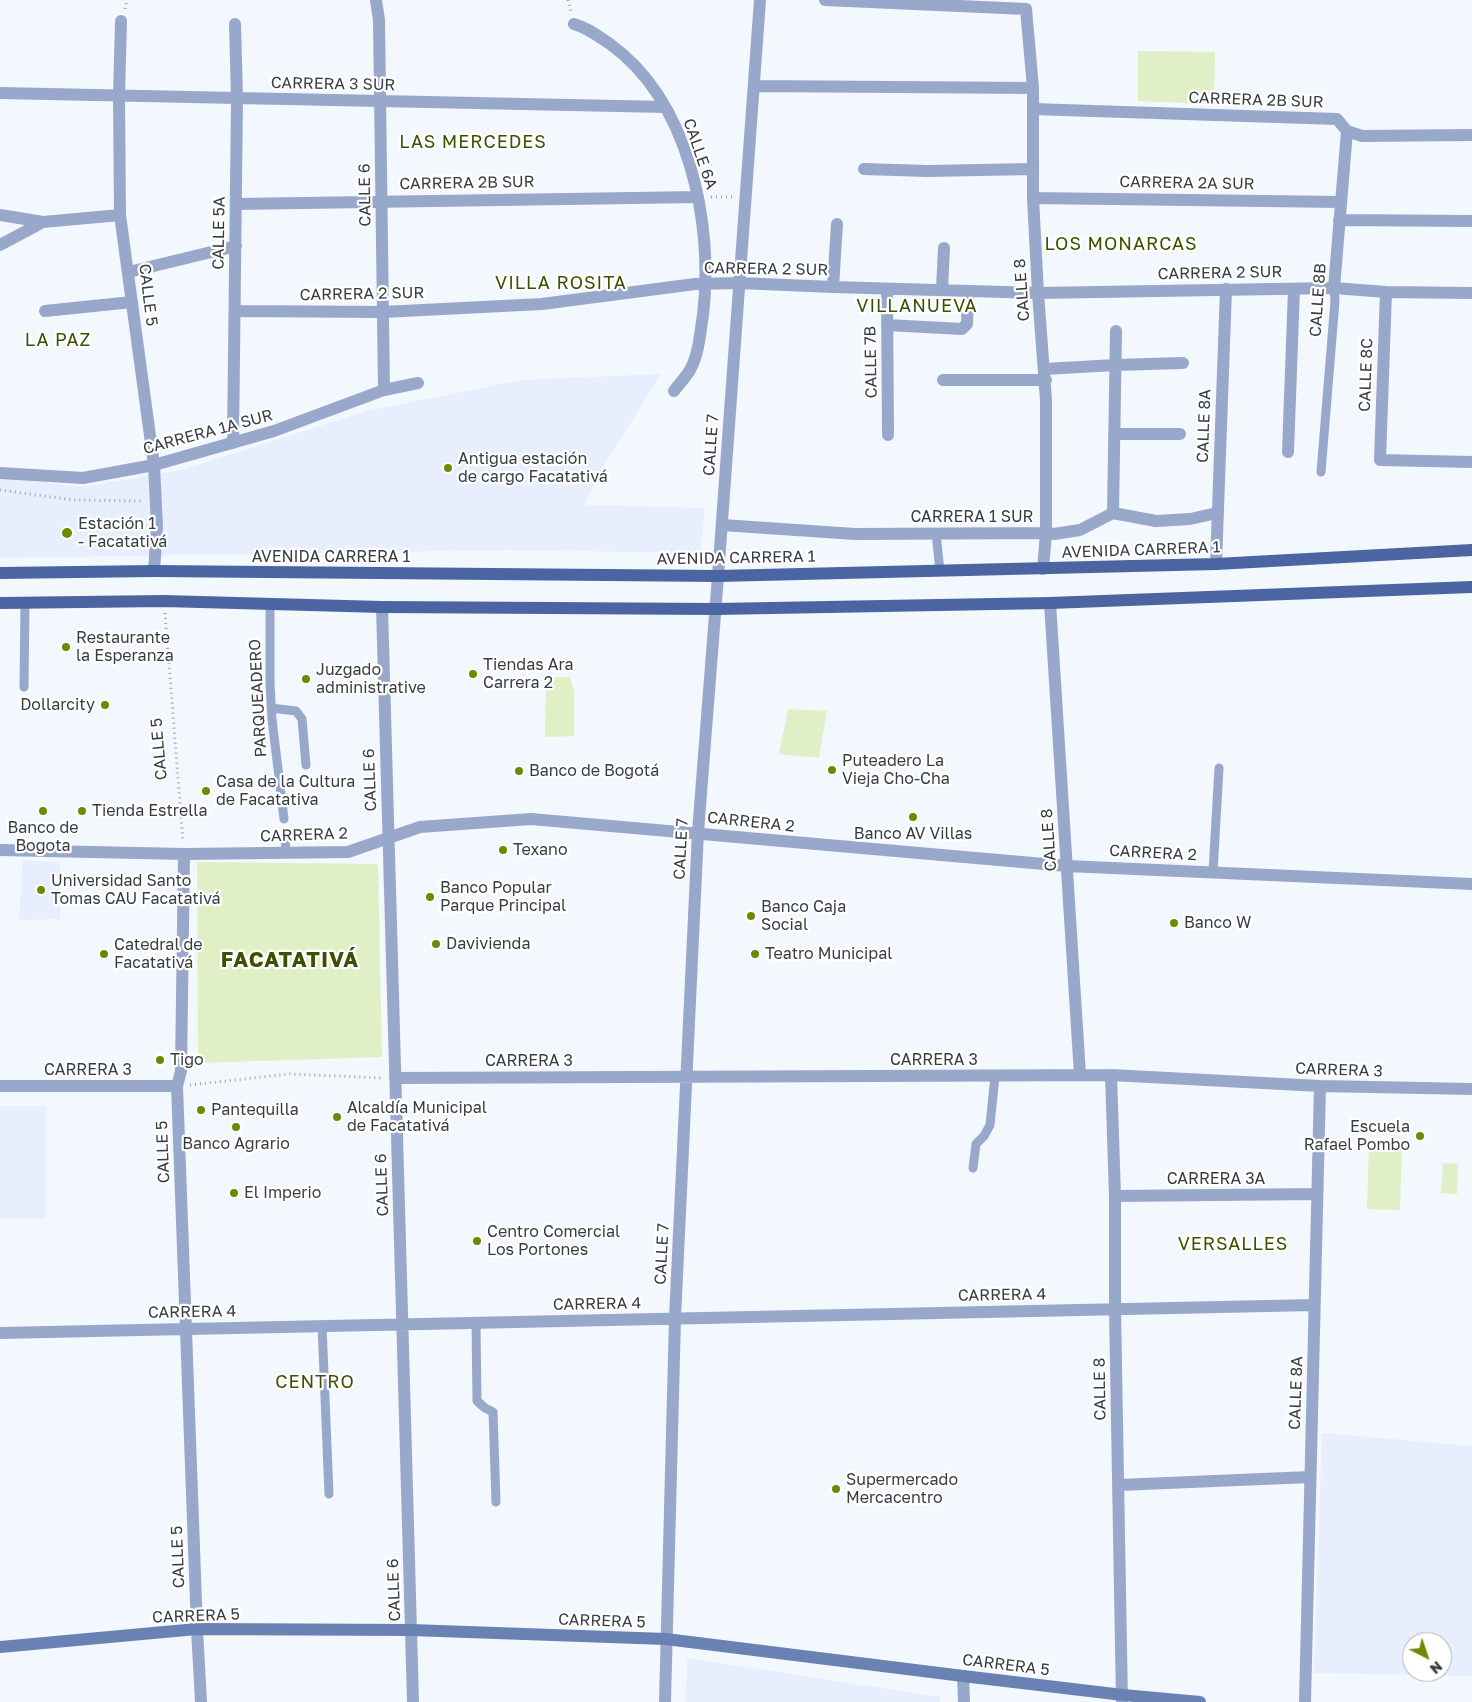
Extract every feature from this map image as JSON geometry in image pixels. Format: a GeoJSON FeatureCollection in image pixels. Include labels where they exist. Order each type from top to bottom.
{"type":"FeatureCollection","features":[{"type":"Feature","properties":{"kind":"main road","name":"AVENIDA CARRERA 1"},"geometry":{"type":"LineString","coordinates":[[0,573],[154,572],[718,576],[1216,564],[1472,550]]}},
{"type":"Feature","properties":{"kind":"main road"},"geometry":{"type":"LineString","coordinates":[[0,603],[164,602],[382,608],[716,608],[1050,603],[1472,587]]}},
{"type":"Feature","properties":{"kind":"main road","name":"CARRERA 5"},"geometry":{"type":"LineString","coordinates":[[0,1647],[197,1630],[411,1630],[666,1639],[1123,1698],[1200,1702]]}},
{"type":"Feature","properties":{"kind":"street","name":"CALLE 6"},"geometry":{"type":"LineString","coordinates":[[376,0],[379,20],[384,390]]}},
{"type":"Feature","properties":{"kind":"street","name":"CALLE 7"},"geometry":{"type":"LineString","coordinates":[[665,1702],[675,1318],[698,832],[760,0]]}},
{"type":"Feature","properties":{"kind":"street"},"geometry":{"type":"LineString","coordinates":[[824,0],[1027,5]]}},
{"type":"Feature","properties":{"kind":"street","name":"CALLE 8"},"geometry":{"type":"LineString","coordinates":[[1027,5],[1033,88],[1033,198],[1045,374],[1046,533],[1043,569]]}},
{"type":"Feature","properties":{"kind":"street","name":"CALLE 5"},"geometry":{"type":"LineString","coordinates":[[121,21],[119,96],[120,215],[154,465],[157,526],[154,572]]}},
{"type":"Feature","properties":{"kind":"street","name":"CALLE 5A"},"geometry":{"type":"LineString","coordinates":[[233,443],[237,98],[235,24]]}},
{"type":"Feature","properties":{"kind":"street","name":"CALLE 6A"},"geometry":{"type":"LineString","coordinates":[[574,24],[591,31],[626,56],[644,77],[665,107],[693,174],[698,196],[704,247],[705,284],[700,340],[690,369],[674,391]]}},
{"type":"Feature","properties":{"kind":"street"},"geometry":{"type":"LineString","coordinates":[[754,86],[1033,88]]}},
{"type":"Feature","properties":{"kind":"street","name":"CARRERA 3 SUR"},"geometry":{"type":"LineString","coordinates":[[0,93],[665,107]]}},
{"type":"Feature","properties":{"kind":"street","name":"CARRERA 2B SUR"},"geometry":{"type":"LineString","coordinates":[[1033,110],[1337,119],[1347,130],[1362,136],[1472,136]]}},
{"type":"Feature","properties":{"kind":"street","name":"CALLE 8B"},"geometry":{"type":"LineString","coordinates":[[1334,288],[1347,130]]}},
{"type":"Feature","properties":{"kind":"street"},"geometry":{"type":"LineString","coordinates":[[864,169],[927,171],[1033,169]]}},
{"type":"Feature","properties":{"kind":"street","name":"CARRERA 2B SUR"},"geometry":{"type":"LineString","coordinates":[[236,204],[698,196]]}},
{"type":"Feature","properties":{"kind":"street","name":"CARRERA 2A SUR"},"geometry":{"type":"LineString","coordinates":[[1033,198],[1341,202]]}},
{"type":"Feature","properties":{"kind":"street"},"geometry":{"type":"LineString","coordinates":[[0,215],[43,222],[120,215]]}},
{"type":"Feature","properties":{"kind":"street"},"geometry":{"type":"LineString","coordinates":[[1340,220],[1472,221]]}},
{"type":"Feature","properties":{"kind":"street"},"geometry":{"type":"LineString","coordinates":[[0,245],[43,222]]}},
{"type":"Feature","properties":{"kind":"street"},"geometry":{"type":"LineString","coordinates":[[833,287],[836,224]]}},
{"type":"Feature","properties":{"kind":"street"},"geometry":{"type":"LineString","coordinates":[[129,272],[236,246]]}},
{"type":"Feature","properties":{"kind":"street"},"geometry":{"type":"LineString","coordinates":[[942,289],[944,248]]}},
{"type":"Feature","properties":{"kind":"street","name":"CARRERA 2 SUR"},"geometry":{"type":"LineString","coordinates":[[234,311],[383,312],[542,304],[705,284],[739,283],[1038,293],[1334,288],[1386,292],[1472,293]]}},
{"type":"Feature","properties":{"kind":"street","name":"CALLE 7B"},"geometry":{"type":"LineString","coordinates":[[887,289],[888,435]]}},
{"type":"Feature","properties":{"kind":"street","name":"CALLE 8B"},"geometry":{"type":"LineString","coordinates":[[1288,452],[1294,289]]}},
{"type":"Feature","properties":{"kind":"street","name":"CALLE 8A"},"geometry":{"type":"LineString","coordinates":[[1216,564],[1226,290]]}},
{"type":"Feature","properties":{"kind":"street"},"geometry":{"type":"LineString","coordinates":[[886,325],[962,329],[967,324],[968,291]]}},
{"type":"Feature","properties":{"kind":"street","name":"CALLE 8C"},"geometry":{"type":"LineString","coordinates":[[1386,292],[1380,460],[1472,462]]}},
{"type":"Feature","properties":{"kind":"street"},"geometry":{"type":"LineString","coordinates":[[45,311],[132,302]]}},
{"type":"Feature","properties":{"kind":"street"},"geometry":{"type":"LineString","coordinates":[[1116,331],[1113,513],[1156,521],[1190,519],[1218,513]]}},
{"type":"Feature","properties":{"kind":"street"},"geometry":{"type":"LineString","coordinates":[[943,380],[1045,374],[1115,364],[1183,363]]}},
{"type":"Feature","properties":{"kind":"street","name":"CARRERA 1A SUR"},"geometry":{"type":"LineString","coordinates":[[0,473],[83,478],[154,465],[274,431],[384,390],[418,383]]}},
{"type":"Feature","properties":{"kind":"street"},"geometry":{"type":"LineString","coordinates":[[1114,434],[1180,434]]}},
{"type":"Feature","properties":{"kind":"street","name":"CARRERA 1 SUR"},"geometry":{"type":"LineString","coordinates":[[722,525],[855,534],[1054,534],[1080,530],[1113,513]]}},
{"type":"Feature","properties":{"kind":"street","name":"CALLE 8"},"geometry":{"type":"LineString","coordinates":[[1050,603],[1080,1075]]}},
{"type":"Feature","properties":{"kind":"street","name":"CALLE 6"},"geometry":{"type":"LineString","coordinates":[[382,608],[413,1702]]}},
{"type":"Feature","properties":{"kind":"street","name":"CARRERA 2"},"geometry":{"type":"LineString","coordinates":[[0,850],[184,854],[348,852],[420,827],[531,819],[698,832],[748,839],[1066,866],[1472,884]]}},
{"type":"Feature","properties":{"kind":"street","name":"CALLE 5"},"geometry":{"type":"LineString","coordinates":[[184,854],[181,1071],[177,1086],[201,1702]]}},
{"type":"Feature","properties":{"kind":"street","name":"CALLE 8"},"geometry":{"type":"LineString","coordinates":[[1111,1075],[1115,1196],[1115,1309],[1123,1698]]}},
{"type":"Feature","properties":{"kind":"street","name":"CARRERA 3"},"geometry":{"type":"LineString","coordinates":[[395,1078],[1111,1075],[1320,1086],[1472,1089]]}},
{"type":"Feature","properties":{"kind":"street","name":"CARRERA 3"},"geometry":{"type":"LineString","coordinates":[[0,1086],[177,1086]]}},
{"type":"Feature","properties":{"kind":"street","name":"CALLE 8A"},"geometry":{"type":"LineString","coordinates":[[1305,1702],[1320,1086]]}},
{"type":"Feature","properties":{"kind":"street","name":"CARRERA 3A"},"geometry":{"type":"LineString","coordinates":[[1115,1196],[1317,1194]]}},
{"type":"Feature","properties":{"kind":"street","name":"CARRERA 4"},"geometry":{"type":"LineString","coordinates":[[0,1333],[1314,1305]]}},
{"type":"Feature","properties":{"kind":"street"},"geometry":{"type":"LineString","coordinates":[[1118,1485],[1310,1477]]}},
{"type":"Feature","properties":{"kind":"street"},"geometry":{"type":"LineString","coordinates":[[963,1676],[964,1702]]}},
{"type":"Feature","properties":{"kind":"lane","name":"CALLE 8B"},"geometry":{"type":"LineString","coordinates":[[1322,472],[1335,300],[1334,288]]}},
{"type":"Feature","properties":{"kind":"lane"},"geometry":{"type":"LineString","coordinates":[[936,533],[940,571]]}},
{"type":"Feature","properties":{"kind":"lane"},"geometry":{"type":"LineString","coordinates":[[24,686],[25,603]]}},
{"type":"Feature","properties":{"kind":"lane","name":"PARQUEADERO"},"geometry":{"type":"LineString","coordinates":[[270,604],[271,708],[284,819]]}},
{"type":"Feature","properties":{"kind":"lane"},"geometry":{"type":"LineString","coordinates":[[271,708],[296,711],[302,719],[306,765]]}},
{"type":"Feature","properties":{"kind":"lane"},"geometry":{"type":"LineString","coordinates":[[1213,872],[1219,768]]}},
{"type":"Feature","properties":{"kind":"lane"},"geometry":{"type":"LineString","coordinates":[[285,836],[286,853]]}},
{"type":"Feature","properties":{"kind":"lane"},"geometry":{"type":"LineString","coordinates":[[973,1168],[976,1144],[984,1136],[990,1125],[995,1076]]}},
{"type":"Feature","properties":{"kind":"lane"},"geometry":{"type":"LineString","coordinates":[[476,1322],[478,1400],[485,1408],[493,1412],[496,1502]]}},
{"type":"Feature","properties":{"kind":"lane"},"geometry":{"type":"LineString","coordinates":[[322,1325],[329,1494]]}},
{"type":"Feature","properties":{"kind":"path"},"geometry":{"type":"LineString","coordinates":[[698,196],[746,197]]}},
{"type":"Feature","properties":{"kind":"path"},"geometry":{"type":"LineString","coordinates":[[0,490],[73,500],[156,502]]}},
{"type":"Feature","properties":{"kind":"path","name":"CALLE 5"},"geometry":{"type":"LineString","coordinates":[[164,602],[184,854]]}},
{"type":"Feature","properties":{"kind":"path"},"geometry":{"type":"LineString","coordinates":[[177,1086],[289,1074],[395,1078]]}},
{"type":"Feature","properties":{"kind":"shaded area"},"geometry":{"type":"Polygon","coordinates":[[[661,374],[606,462],[584,505],[705,508],[700,553],[509,550],[0,558],[0,477],[82,487],[182,470],[367,411],[522,380],[661,374]]]}},
{"type":"Feature","properties":{"kind":"shaded area","name":"Universidad Santo Tomas CAU Facatativá"},"geometry":{"type":"Polygon","coordinates":[[[23,860],[60,862],[60,919],[19,920],[23,860]]]}},
{"type":"Feature","properties":{"kind":"shaded area"},"geometry":{"type":"Polygon","coordinates":[[[0,1106],[46,1106],[46,1218],[0,1219],[0,1106]]]}},
{"type":"Feature","properties":{"kind":"shaded area"},"geometry":{"type":"Polygon","coordinates":[[[1322,1433],[1472,1446],[1472,1676],[1452,1676],[1452,1632],[1402,1632],[1402,1675],[1314,1673],[1322,1433]]]}},
{"type":"Feature","properties":{"kind":"shaded area"},"geometry":{"type":"Polygon","coordinates":[[[687,1658],[940,1697],[940,1702],[686,1702],[687,1658]]]}},
{"type":"Feature","properties":{"kind":"green space"},"geometry":{"type":"Polygon","coordinates":[[[1138,51],[1215,52],[1214,104],[1138,101],[1138,51]]]}},
{"type":"Feature","properties":{"kind":"green space"},"geometry":{"type":"Polygon","coordinates":[[[546,677],[570,677],[574,691],[574,736],[545,737],[546,677]]]}},
{"type":"Feature","properties":{"kind":"green space"},"geometry":{"type":"Polygon","coordinates":[[[788,709],[827,711],[819,758],[779,754],[788,709]]]}},
{"type":"Feature","properties":{"kind":"green space"},"geometry":{"type":"Polygon","coordinates":[[[197,862],[378,864],[382,1057],[198,1063],[197,862]]]}},
{"type":"Feature","properties":{"kind":"green space"},"geometry":{"type":"Polygon","coordinates":[[[1369,1144],[1402,1144],[1400,1210],[1367,1209],[1369,1144]]]}},
{"type":"Feature","properties":{"kind":"green space"},"geometry":{"type":"Polygon","coordinates":[[[1443,1163],[1458,1164],[1457,1194],[1441,1193],[1443,1163]]]}},
{"type":"Feature","properties":{"kind":"place","name":"Antigua estación de cargo Facatativá"},"geometry":{"type":"Point","coordinates":[448,468]}},
{"type":"Feature","properties":{"kind":"place","name":"Estación 1 - Facatativá"},"geometry":{"type":"Point","coordinates":[67,533]}},
{"type":"Feature","properties":{"kind":"place","name":"Restaurante la Esperanza"},"geometry":{"type":"Point","coordinates":[66,647]}},
{"type":"Feature","properties":{"kind":"place","name":"Tiendas Ara Carrera 2"},"geometry":{"type":"Point","coordinates":[473,674]}},
{"type":"Feature","properties":{"kind":"place","name":"Juzgado administrative"},"geometry":{"type":"Point","coordinates":[306,679]}},
{"type":"Feature","properties":{"kind":"place","name":"Dollarcity"},"geometry":{"type":"Point","coordinates":[105,705]}},
{"type":"Feature","properties":{"kind":"place","name":"Puteadero La Vieja Cho-Cha"},"geometry":{"type":"Point","coordinates":[832,770]}},
{"type":"Feature","properties":{"kind":"place","name":"Banco de Bogotá"},"geometry":{"type":"Point","coordinates":[519,771]}},
{"type":"Feature","properties":{"kind":"place","name":"Casa de la Cultura de Facatativa"},"geometry":{"type":"Point","coordinates":[206,791]}},
{"type":"Feature","properties":{"kind":"place","name":"Banco de Bogota"},"geometry":{"type":"Point","coordinates":[43,811]}},
{"type":"Feature","properties":{"kind":"place","name":"Tienda Estrella"},"geometry":{"type":"Point","coordinates":[82,811]}},
{"type":"Feature","properties":{"kind":"place","name":"Banco AV Villas"},"geometry":{"type":"Point","coordinates":[913,817]}},
{"type":"Feature","properties":{"kind":"place","name":"Texano"},"geometry":{"type":"Point","coordinates":[503,850]}},
{"type":"Feature","properties":{"kind":"place","name":"Universidad Santo Tomas CAU Facatativá"},"geometry":{"type":"Point","coordinates":[41,890]}},
{"type":"Feature","properties":{"kind":"place","name":"Banco Popular Parque Principal"},"geometry":{"type":"Point","coordinates":[430,897]}},
{"type":"Feature","properties":{"kind":"place","name":"Banco Caja Social"},"geometry":{"type":"Point","coordinates":[751,916]}},
{"type":"Feature","properties":{"kind":"place","name":"Banco W"},"geometry":{"type":"Point","coordinates":[1174,923]}},
{"type":"Feature","properties":{"kind":"place","name":"Davivienda"},"geometry":{"type":"Point","coordinates":[436,944]}},
{"type":"Feature","properties":{"kind":"place","name":"Catedral de Facatativá"},"geometry":{"type":"Point","coordinates":[104,954]}},
{"type":"Feature","properties":{"kind":"place","name":"Teatro Municipal"},"geometry":{"type":"Point","coordinates":[755,954]}},
{"type":"Feature","properties":{"kind":"place","name":"Tigo"},"geometry":{"type":"Point","coordinates":[160,1060]}},
{"type":"Feature","properties":{"kind":"place","name":"Pantequilla"},"geometry":{"type":"Point","coordinates":[201,1110]}},
{"type":"Feature","properties":{"kind":"place","name":"Alcaldía Municipal de Facatativá"},"geometry":{"type":"Point","coordinates":[337,1117]}},
{"type":"Feature","properties":{"kind":"place","name":"Banco Agrario"},"geometry":{"type":"Point","coordinates":[236,1127]}},
{"type":"Feature","properties":{"kind":"place","name":"Escuela Rafael Pombo"},"geometry":{"type":"Point","coordinates":[1420,1136]}},
{"type":"Feature","properties":{"kind":"place","name":"El Imperio"},"geometry":{"type":"Point","coordinates":[234,1193]}},
{"type":"Feature","properties":{"kind":"place","name":"Centro Comercial Los Portones"},"geometry":{"type":"Point","coordinates":[477,1241]}},
{"type":"Feature","properties":{"kind":"place","name":"Supermercado Mercacentro"},"geometry":{"type":"Point","coordinates":[836,1489]}},
{"type":"Feature","properties":{"kind":"district","name":"LAS MERCEDES"},"geometry":{"type":"Point","coordinates":[473,142]}},
{"type":"Feature","properties":{"kind":"district","name":"LOS MONARCAS"},"geometry":{"type":"Point","coordinates":[1121,244]}},
{"type":"Feature","properties":{"kind":"district","name":"VILLA ROSITA"},"geometry":{"type":"Point","coordinates":[561,283]}},
{"type":"Feature","properties":{"kind":"district","name":"VILLANUEVA"},"geometry":{"type":"Point","coordinates":[917,306]}},
{"type":"Feature","properties":{"kind":"district","name":"LA PAZ"},"geometry":{"type":"Point","coordinates":[58,340]}},
{"type":"Feature","properties":{"kind":"district","name":"FACATATIVÁ"},"geometry":{"type":"Point","coordinates":[290,960]}},
{"type":"Feature","properties":{"kind":"district","name":"VERSALLES"},"geometry":{"type":"Point","coordinates":[1233,1244]}},
{"type":"Feature","properties":{"kind":"district","name":"CENTRO"},"geometry":{"type":"Point","coordinates":[315,1382]}}]}
